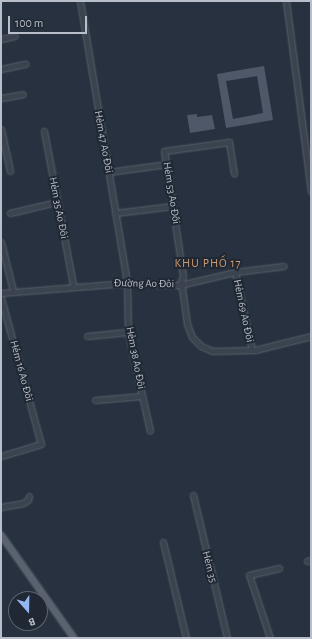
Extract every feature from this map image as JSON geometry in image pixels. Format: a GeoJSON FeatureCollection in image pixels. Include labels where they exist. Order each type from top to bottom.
{"type":"FeatureCollection","features":[{"type":"Feature","properties":{"kind":"main road"},"geometry":{"type":"LineString","coordinates":[[1,535],[74,638]]}},
{"type":"Feature","properties":{"kind":"street","name":"Hẻm 47 Ao Đôi"},"geometry":{"type":"LineString","coordinates":[[80,1],[127,283]]}},
{"type":"Feature","properties":{"kind":"street"},"geometry":{"type":"LineString","coordinates":[[286,1],[296,92],[311,191]]}},
{"type":"Feature","properties":{"kind":"street"},"geometry":{"type":"LineString","coordinates":[[1,39],[15,36]]}},
{"type":"Feature","properties":{"kind":"street"},"geometry":{"type":"LineString","coordinates":[[1,69],[25,64]]}},
{"type":"Feature","properties":{"kind":"street"},"geometry":{"type":"LineString","coordinates":[[1,98],[23,94]]}},
{"type":"Feature","properties":{"kind":"street"},"geometry":{"type":"LineString","coordinates":[[1,129],[10,171]]}},
{"type":"Feature","properties":{"kind":"street","name":"Hẻm 35 Ao Đôi"},"geometry":{"type":"LineString","coordinates":[[44,131],[56,202],[73,285]]}},
{"type":"Feature","properties":{"kind":"street","name":"Hẻm 53 Ao Đôi"},"geometry":{"type":"LineString","coordinates":[[180,285],[183,276],[164,151],[229,142],[234,174]]}},
{"type":"Feature","properties":{"kind":"street"},"geometry":{"type":"LineString","coordinates":[[108,172],[166,164]]}},
{"type":"Feature","properties":{"kind":"street"},"geometry":{"type":"LineString","coordinates":[[10,213],[56,202]]}},
{"type":"Feature","properties":{"kind":"street"},"geometry":{"type":"LineString","coordinates":[[115,213],[173,206]]}},
{"type":"Feature","properties":{"kind":"street"},"geometry":{"type":"LineString","coordinates":[[1,242],[13,291]]}},
{"type":"Feature","properties":{"kind":"street"},"geometry":{"type":"LineString","coordinates":[[180,285],[235,272],[284,266]]}},
{"type":"Feature","properties":{"kind":"street","name":"Hẻm 69 Ao Đôi"},"geometry":{"type":"LineString","coordinates":[[235,272],[252,350]]}},
{"type":"Feature","properties":{"kind":"street","name":"Đường Ao Đôi"},"geometry":{"type":"LineString","coordinates":[[1,293],[73,285],[127,283],[180,285],[182,288],[187,324],[192,337],[201,346],[212,351],[252,350],[311,336]]}},
{"type":"Feature","properties":{"kind":"street","name":"Hẻm 38 Ao Đôi"},"geometry":{"type":"LineString","coordinates":[[127,283],[128,332],[150,431]]}},
{"type":"Feature","properties":{"kind":"street","name":"Hẻm 16 Ao Đôi"},"geometry":{"type":"LineString","coordinates":[[1,298],[41,444],[1,456]]}},
{"type":"Feature","properties":{"kind":"street"},"geometry":{"type":"LineString","coordinates":[[87,336],[128,332]]}},
{"type":"Feature","properties":{"kind":"street"},"geometry":{"type":"LineString","coordinates":[[95,400],[142,396]]}},
{"type":"Feature","properties":{"kind":"street","name":"Hẻm 35"},"geometry":{"type":"LineString","coordinates":[[193,495],[227,638]]}},
{"type":"Feature","properties":{"kind":"street"},"geometry":{"type":"LineString","coordinates":[[1,507],[23,503],[28,500],[29,496]]}},
{"type":"Feature","properties":{"kind":"street"},"geometry":{"type":"LineString","coordinates":[[163,542],[186,638]]}},
{"type":"Feature","properties":{"kind":"street"},"geometry":{"type":"LineString","coordinates":[[270,638],[249,575],[279,568]]}},
{"type":"Feature","properties":{"kind":"building"},"geometry":{"type":"Polygon","coordinates":[[[264,66],[273,120],[226,128],[217,74],[264,66]],[[257,76],[226,81],[233,119],[263,113],[257,76]]]}},
{"type":"Feature","properties":{"kind":"building"},"geometry":{"type":"Polygon","coordinates":[[[197,114],[197,117],[212,115],[215,129],[190,133],[187,115],[197,114]]]}},
{"type":"Feature","properties":{"kind":"district","name":"KHU PHỐ 17"},"geometry":{"type":"Point","coordinates":[208,264]}}]}
